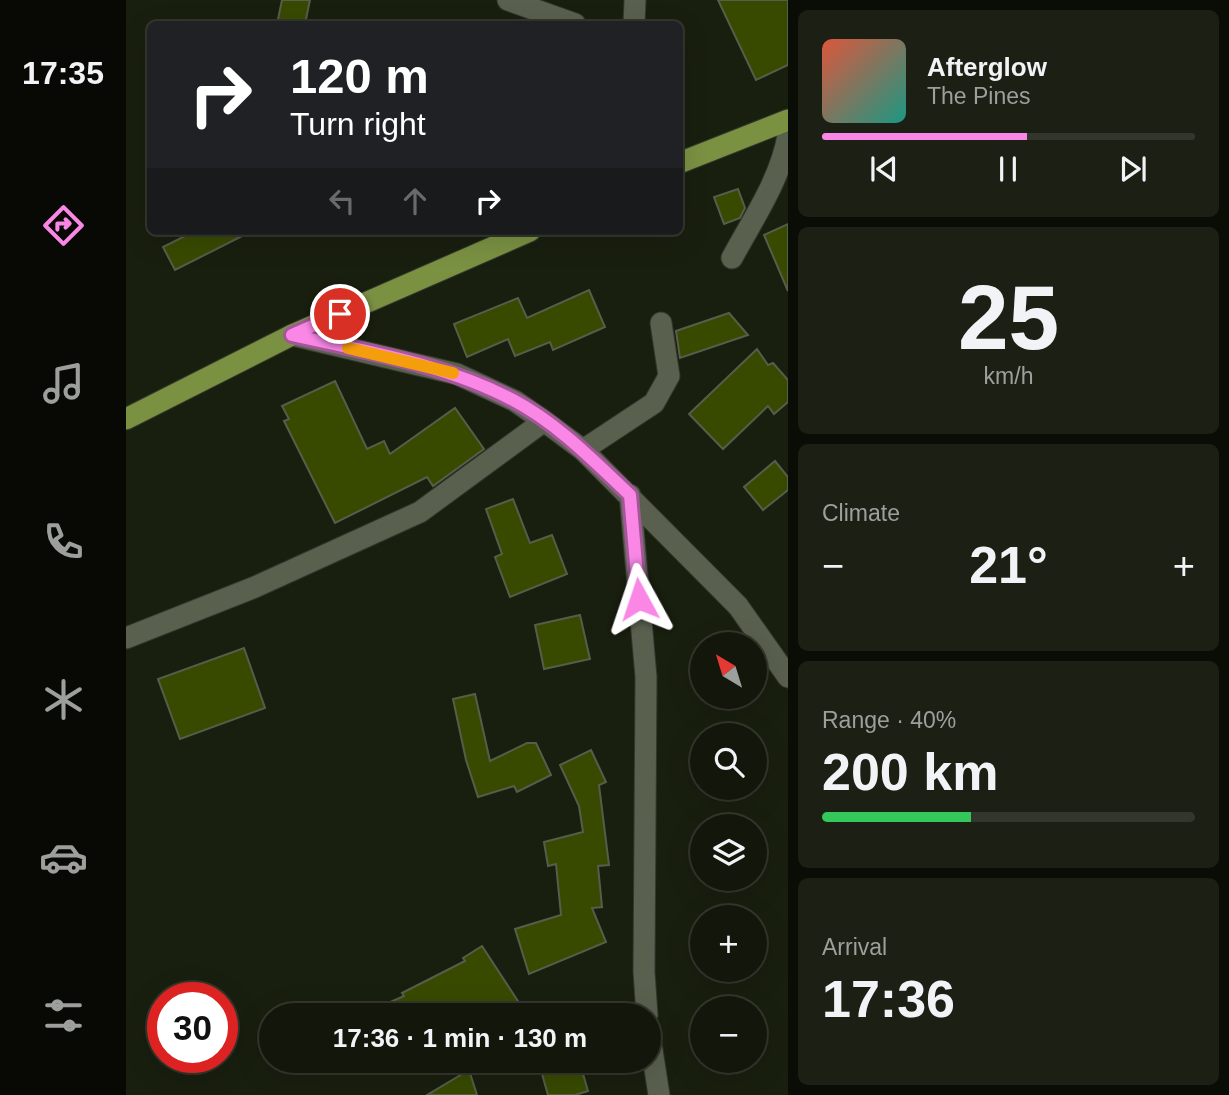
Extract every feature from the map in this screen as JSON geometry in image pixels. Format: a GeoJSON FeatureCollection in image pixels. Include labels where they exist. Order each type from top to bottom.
{"type":"FeatureCollection","features":[{"type":"Feature","properties":{"kind":"main road"},"geometry":{"type":"LineString","coordinates":[[683,161],[788,120]]}},
{"type":"Feature","properties":{"kind":"main road"},"geometry":{"type":"LineString","coordinates":[[126,419],[292,335],[521,235]]}},
{"type":"Feature","properties":{"kind":"street"},"geometry":{"type":"LineString","coordinates":[[508,0],[567,21]]}},
{"type":"Feature","properties":{"kind":"street"},"geometry":{"type":"LineString","coordinates":[[635,0],[635,21]]}},
{"type":"Feature","properties":{"kind":"street"},"geometry":{"type":"LineString","coordinates":[[733,258],[773,180],[784,155],[788,136]]}},
{"type":"Feature","properties":{"kind":"street"},"geometry":{"type":"LineString","coordinates":[[583,450],[654,403],[669,376],[661,323]]}},
{"type":"Feature","properties":{"kind":"street"},"geometry":{"type":"LineString","coordinates":[[292,335],[457,374],[515,401],[583,450],[630,495],[738,606],[788,677]]}},
{"type":"Feature","properties":{"kind":"street"},"geometry":{"type":"LineString","coordinates":[[126,638],[255,587],[420,512],[544,421]]}},
{"type":"Feature","properties":{"kind":"street"},"geometry":{"type":"LineString","coordinates":[[630,495],[646,677],[644,972],[646,1003]]}},
{"type":"Feature","properties":{"kind":"street"},"geometry":{"type":"LineString","coordinates":[[656,1073],[659,1095]]}},
{"type":"Feature","properties":{"kind":"building"},"geometry":{"type":"Polygon","coordinates":[[[282,0],[310,0],[306,21],[278,21],[282,0]]]}},
{"type":"Feature","properties":{"kind":"building"},"geometry":{"type":"Polygon","coordinates":[[[718,0],[788,0],[788,65],[756,80],[718,0]]]}},
{"type":"Feature","properties":{"kind":"building"},"geometry":{"type":"Polygon","coordinates":[[[738,189],[745,208],[740,218],[724,224],[714,197],[738,189]]]}},
{"type":"Feature","properties":{"kind":"building"},"geometry":{"type":"Polygon","coordinates":[[[788,224],[788,291],[764,235],[788,224]]]}},
{"type":"Feature","properties":{"kind":"building"},"geometry":{"type":"Polygon","coordinates":[[[187,235],[244,235],[175,270],[163,247],[187,235]]]}},
{"type":"Feature","properties":{"kind":"building"},"geometry":{"type":"Polygon","coordinates":[[[589,290],[605,327],[553,350],[550,342],[515,356],[508,339],[467,357],[454,324],[518,298],[527,318],[589,290]]]}},
{"type":"Feature","properties":{"kind":"building"},"geometry":{"type":"Polygon","coordinates":[[[729,313],[748,335],[680,358],[676,331],[729,313]]]}},
{"type":"Feature","properties":{"kind":"building"},"geometry":{"type":"Polygon","coordinates":[[[757,349],[768,365],[773,363],[788,380],[788,402],[774,414],[768,406],[723,449],[689,414],[757,349]]]}},
{"type":"Feature","properties":{"kind":"building"},"geometry":{"type":"Polygon","coordinates":[[[335,381],[367,449],[384,441],[390,454],[455,408],[484,449],[433,486],[427,477],[335,523],[284,421],[289,419],[282,406],[335,381]]]}},
{"type":"Feature","properties":{"kind":"building"},"geometry":{"type":"Polygon","coordinates":[[[775,461],[788,477],[788,490],[763,510],[744,487],[775,461]]]}},
{"type":"Feature","properties":{"kind":"building"},"geometry":{"type":"Polygon","coordinates":[[[513,499],[530,543],[552,535],[567,574],[510,597],[495,557],[502,554],[486,509],[513,499]]]}},
{"type":"Feature","properties":{"kind":"building"},"geometry":{"type":"Polygon","coordinates":[[[580,615],[590,659],[544,669],[535,625],[580,615]]]}},
{"type":"Feature","properties":{"kind":"building"},"geometry":{"type":"Polygon","coordinates":[[[244,648],[265,708],[180,739],[158,679],[244,648]]]}},
{"type":"Feature","properties":{"kind":"building"},"geometry":{"type":"Polygon","coordinates":[[[475,694],[490,761],[527,743],[536,743],[551,775],[517,792],[514,786],[478,797],[466,760],[453,699],[475,694]]]}},
{"type":"Feature","properties":{"kind":"building"},"geometry":{"type":"Polygon","coordinates":[[[591,750],[606,782],[599,785],[609,865],[598,866],[602,907],[592,908],[606,942],[529,974],[515,929],[561,915],[556,864],[548,866],[544,842],[583,832],[579,806],[560,765],[591,750]]]}},
{"type":"Feature","properties":{"kind":"building"},"geometry":{"type":"Polygon","coordinates":[[[482,946],[519,1003],[388,1003],[404,996],[402,993],[465,961],[463,958],[482,946]]]}},
{"type":"Feature","properties":{"kind":"building"},"geometry":{"type":"Polygon","coordinates":[[[464,1073],[470,1073],[477,1095],[427,1095],[464,1073]]]}},
{"type":"Feature","properties":{"kind":"building"},"geometry":{"type":"Polygon","coordinates":[[[542,1073],[583,1073],[588,1091],[575,1095],[548,1095],[542,1073]]]}},
{"type":"Feature","properties":{"kind":"slow traffic"},"geometry":{"type":"LineString","coordinates":[[348,348],[453,373]]}},
{"type":"Feature","properties":{"kind":"route"},"geometry":{"type":"LineString","coordinates":[[340,314],[292,335],[457,374],[515,401],[583,450],[630,495],[639,599]]}}]}
